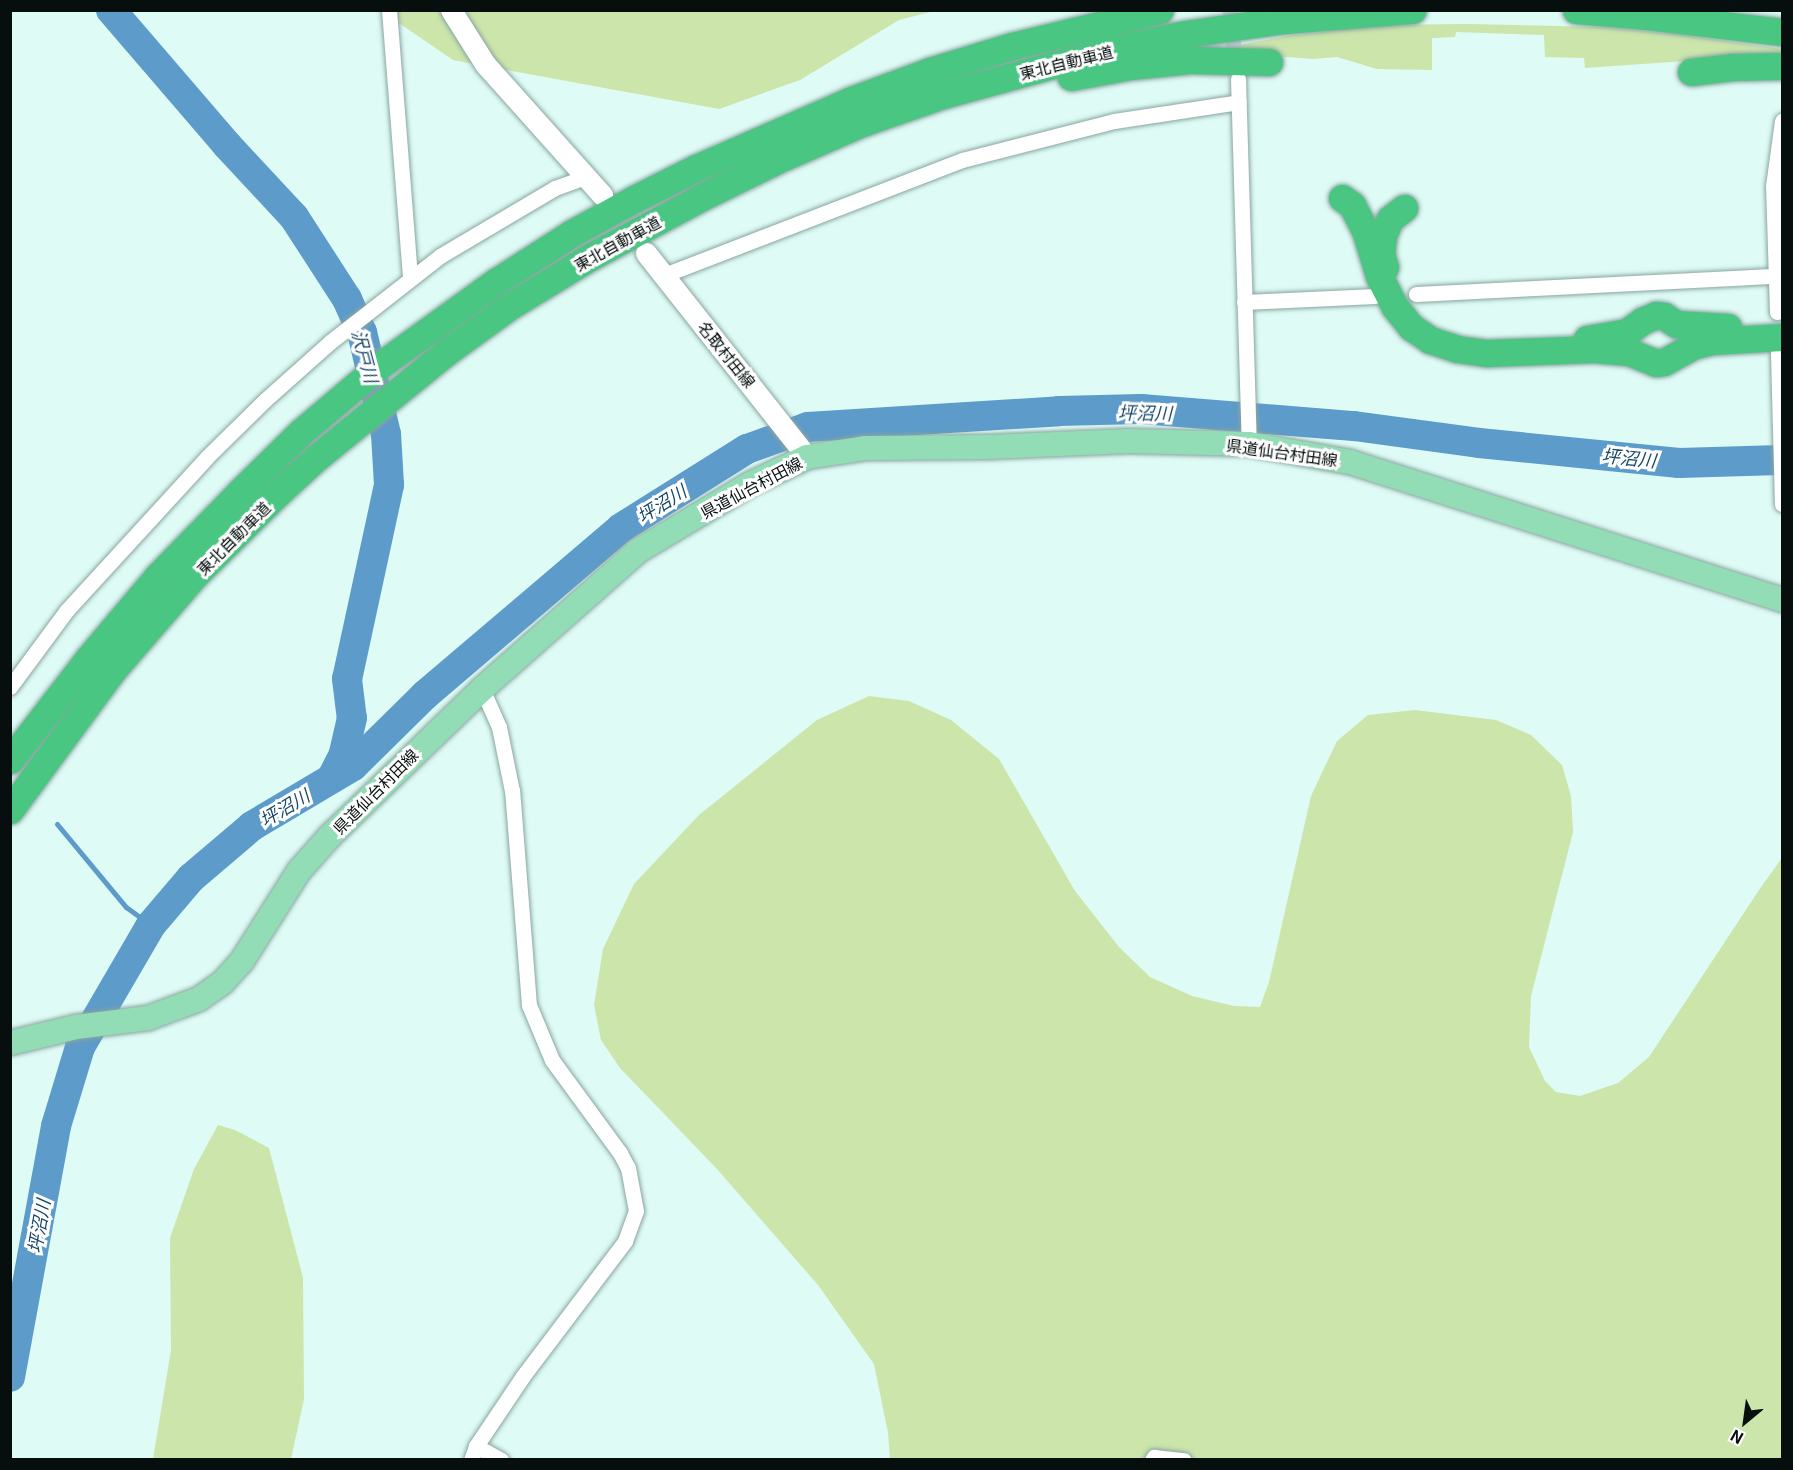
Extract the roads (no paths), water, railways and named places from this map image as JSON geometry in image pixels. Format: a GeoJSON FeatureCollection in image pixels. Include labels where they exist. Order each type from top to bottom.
{"type":"FeatureCollection","features":[{"type":"Feature","properties":{"kind":"highway"},"geometry":{"type":"LineString","coordinates":[[781,144],[842,93],[942,54],[1076,10]]}},
{"type":"Feature","properties":{"kind":"highway","name":"東北自動車道"},"geometry":{"type":"LineString","coordinates":[[10,810],[112,671],[193,577],[316,458],[400,388],[510,306],[590,257],[710,193],[781,144],[930,71],[1012,46],[1160,10]]}},
{"type":"Feature","properties":{"kind":"highway","name":"東北自動車道"},"geometry":{"type":"LineString","coordinates":[[10,760],[88,659],[157,577],[301,432],[393,355],[497,281],[572,233],[696,168],[862,123],[943,95],[1100,52],[1185,34],[1264,23],[1413,10]]}},
{"type":"Feature","properties":{"kind":"highway"},"geometry":{"type":"LineString","coordinates":[[1576,10],[1782,32]]}},
{"type":"Feature","properties":{"kind":"highway"},"geometry":{"type":"LineString","coordinates":[[781,144],[849,145],[942,111],[1056,80],[1131,66],[1190,60],[1269,62]]}},
{"type":"Feature","properties":{"kind":"highway"},"geometry":{"type":"LineString","coordinates":[[1691,72],[1782,66]]}},
{"type":"Feature","properties":{"kind":"highway"},"geometry":{"type":"LineString","coordinates":[[1342,198],[1352,205],[1365,230],[1379,276],[1395,307],[1411,327],[1430,340],[1457,349],[1487,353],[1594,349],[1629,352],[1656,363],[1664,362],[1695,345],[1780,332]]}},
{"type":"Feature","properties":{"kind":"highway"},"geometry":{"type":"LineString","coordinates":[[1404,208],[1390,219],[1383,236],[1381,255],[1388,276],[1407,308],[1421,322],[1451,336],[1506,344],[1586,339],[1628,332],[1642,321],[1656,315],[1670,319],[1676,324],[1696,327],[1780,332]]}},
{"type":"Feature","properties":{"kind":"main road"},"geometry":{"type":"LineString","coordinates":[[451,10],[485,64],[602,195]]}},
{"type":"Feature","properties":{"kind":"main road","name":"名取村田線"},"geometry":{"type":"LineString","coordinates":[[646,253],[805,454]]}},
{"type":"Feature","properties":{"kind":"main road","name":"県道仙台村田線"},"geometry":{"type":"LineString","coordinates":[[10,1043],[76,1027],[148,1018],[199,999],[223,982],[247,955],[299,871],[330,836],[482,689],[638,551],[805,454],[866,448],[988,447],[1249,438],[1350,462],[1782,600]]}},
{"type":"Feature","properties":{"kind":"street"},"geometry":{"type":"LineString","coordinates":[[389,10],[410,278]]}},
{"type":"Feature","properties":{"kind":"street"},"geometry":{"type":"LineString","coordinates":[[1238,79],[1249,438]]}},
{"type":"Feature","properties":{"kind":"street"},"geometry":{"type":"LineString","coordinates":[[664,275],[962,159],[1114,121],[1239,102]]}},
{"type":"Feature","properties":{"kind":"street"},"geometry":{"type":"LineString","coordinates":[[1782,121],[1773,186],[1780,332],[1779,450],[1782,504]]}},
{"type":"Feature","properties":{"kind":"street"},"geometry":{"type":"LineString","coordinates":[[10,687],[67,610],[129,540],[265,399],[330,342],[440,256],[555,188],[585,177]]}},
{"type":"Feature","properties":{"kind":"street"},"geometry":{"type":"LineString","coordinates":[[1416,294],[1777,276]]}},
{"type":"Feature","properties":{"kind":"street"},"geometry":{"type":"LineString","coordinates":[[1244,302],[1375,296]]}},
{"type":"Feature","properties":{"kind":"street"},"geometry":{"type":"LineString","coordinates":[[482,689],[500,727],[512,791],[529,1005],[552,1060],[620,1153],[628,1168],[636,1211],[625,1241],[559,1326],[473,1453],[501,1460]]}},
{"type":"Feature","properties":{"kind":"street"},"geometry":{"type":"LineString","coordinates":[[1152,1460],[1154,1457],[1184,1460]]}},
{"type":"Feature","properties":{"kind":"waterway","name":"沢戸川"},"geometry":{"type":"LineString","coordinates":[[111,10],[227,145],[294,217],[347,299],[362,332],[386,434],[389,485],[347,679],[352,718],[343,756],[332,778]]}},
{"type":"Feature","properties":{"kind":"waterway","name":"坪沼川"},"geometry":{"type":"LineString","coordinates":[[10,1377],[56,1126],[80,1047],[151,925],[191,878],[252,826],[353,766],[425,695],[621,528],[747,449],[808,427],[1059,411],[1141,409],[1354,426],[1479,443],[1679,463],[1782,460]]}},
{"type":"Feature","properties":{"kind":"waterway"},"geometry":{"type":"LineString","coordinates":[[57,824],[126,907],[151,925]]}},
{"type":"Feature","properties":{"kind":"tunnel"},"geometry":{"type":"LineString","coordinates":[[1230,10],[1236,67]]}}]}
